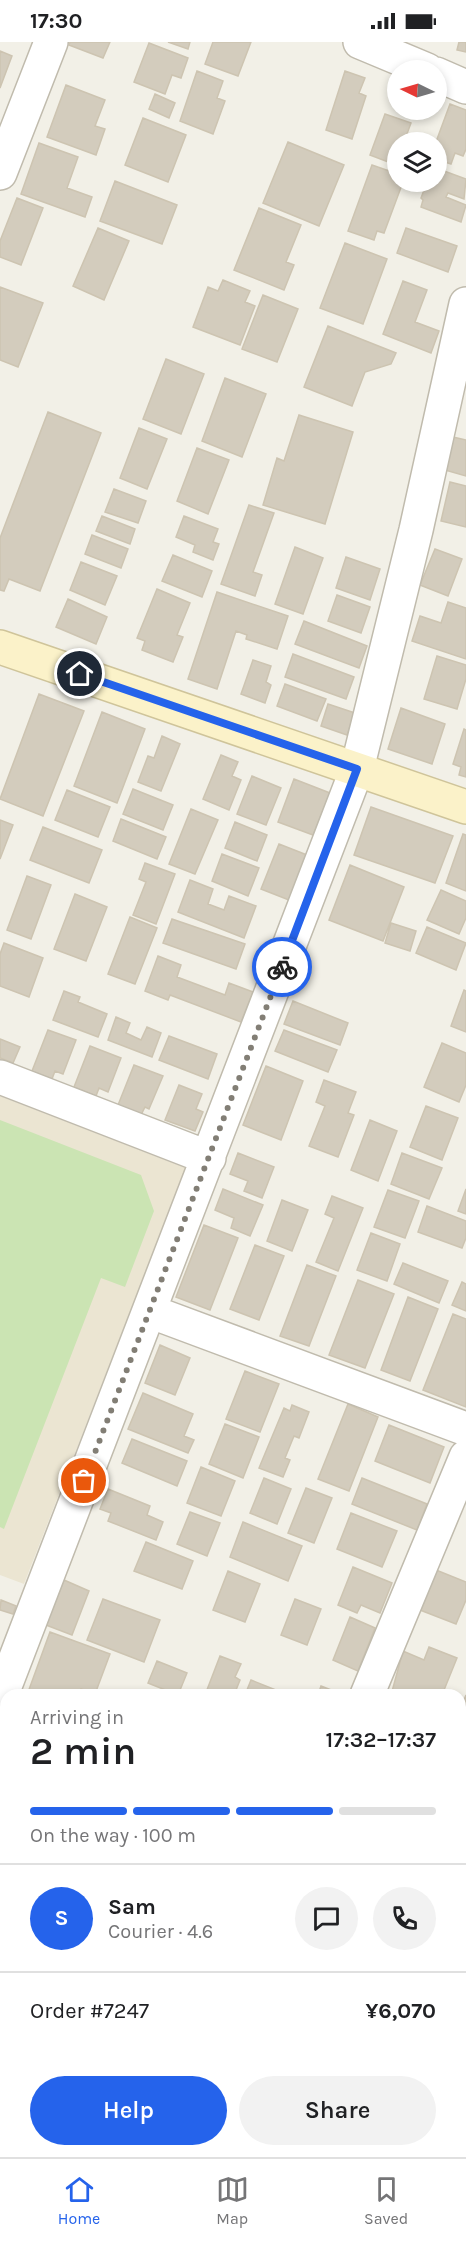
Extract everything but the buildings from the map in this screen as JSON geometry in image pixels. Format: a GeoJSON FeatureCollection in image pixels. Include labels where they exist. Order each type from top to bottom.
{"type":"FeatureCollection","features":[{"type":"Feature","properties":{"kind":"street"},"geometry":{"type":"LineString","coordinates":[[0,173],[51,42]]}},
{"type":"Feature","properties":{"kind":"street"},"geometry":{"type":"LineString","coordinates":[[360,42],[403,60]]}},
{"type":"Feature","properties":{"kind":"street"},"geometry":{"type":"LineString","coordinates":[[447,79],[466,87]]}},
{"type":"Feature","properties":{"kind":"street"},"geometry":{"type":"LineString","coordinates":[[4,1689],[357,769],[416,531],[466,304]]}},
{"type":"Feature","properties":{"kind":"street"},"geometry":{"type":"LineString","coordinates":[[0,647],[466,807]]}},
{"type":"Feature","properties":{"kind":"street"},"geometry":{"type":"LineString","coordinates":[[0,1077],[209,1158]]}},
{"type":"Feature","properties":{"kind":"street"},"geometry":{"type":"LineString","coordinates":[[149,1311],[466,1429]]}},
{"type":"Feature","properties":{"kind":"street"},"geometry":{"type":"LineString","coordinates":[[369,1689],[466,1457]]}},
{"type":"Feature","properties":{"kind":"shaded area"},"geometry":{"type":"Polygon","coordinates":[[[0,1096],[186,1168],[24,1584],[0,1575],[0,1096]]]}},
{"type":"Feature","properties":{"kind":"green space"},"geometry":{"type":"Polygon","coordinates":[[[0,1120],[141,1175],[154,1211],[125,1287],[101,1278],[4,1529],[0,1527],[0,1120]]]}},
{"type":"Feature","properties":{"kind":"way so far"},"geometry":{"type":"LineString","coordinates":[[84,1481],[282,967]]}},
{"type":"Feature","properties":{"kind":"route"},"geometry":{"type":"LineString","coordinates":[[80,674],[357,769],[282,967]]}}]}
